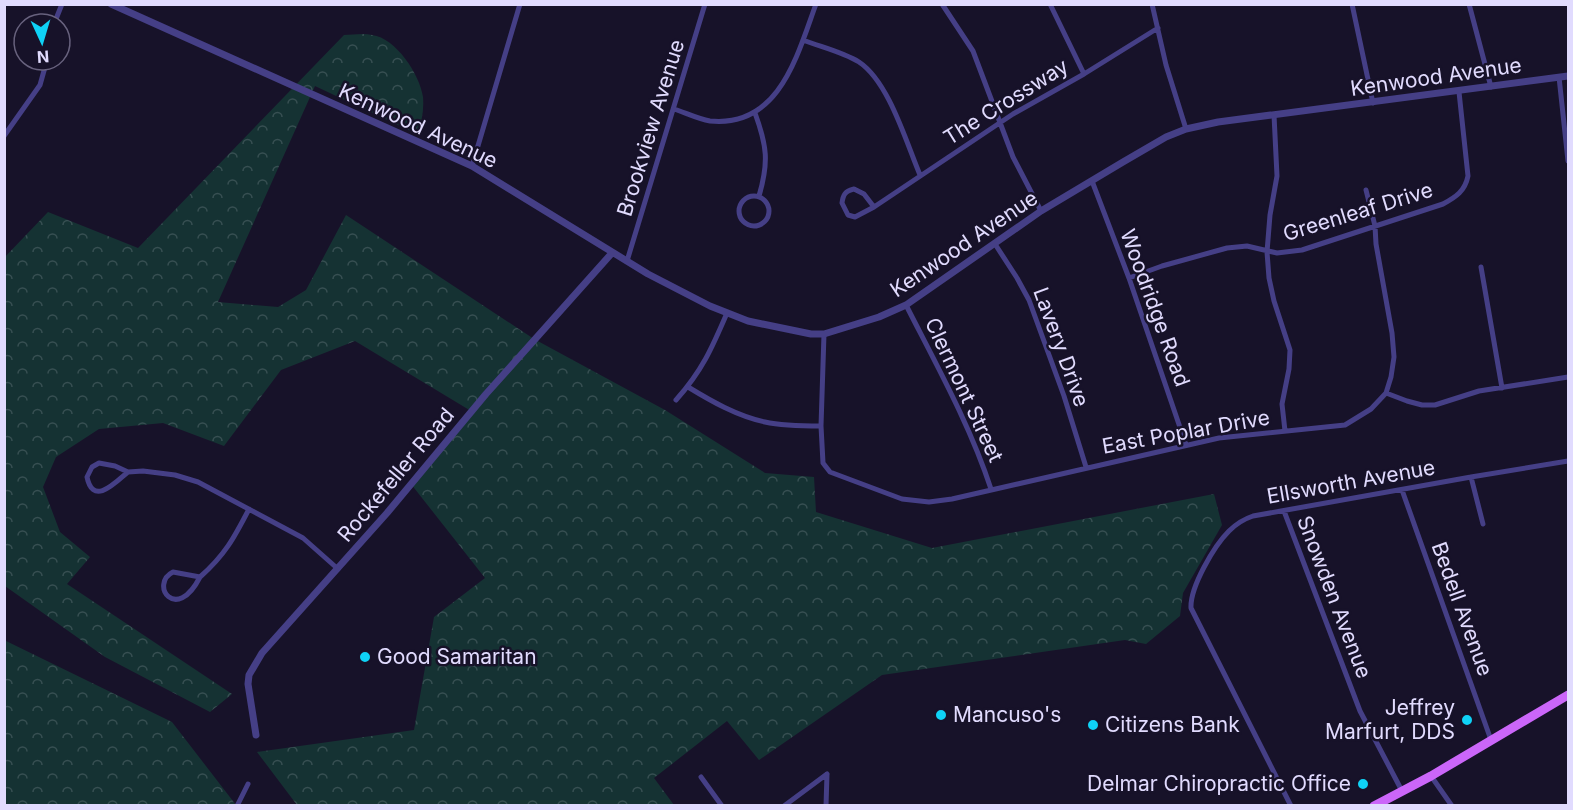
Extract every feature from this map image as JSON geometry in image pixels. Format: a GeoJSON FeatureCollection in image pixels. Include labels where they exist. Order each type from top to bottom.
{"type":"FeatureCollection","features":[{"type":"Feature","properties":{"kind":"main road"},"geometry":{"type":"LineString","coordinates":[[1374,806],[1431,776],[1569,695]]}},
{"type":"Feature","properties":{"kind":"street","name":"Kenwood Avenue"},"geometry":{"type":"LineString","coordinates":[[111,4],[472,166],[648,274],[727,313],[748,321],[797,332],[824,334],[879,317],[906,305],[1041,211],[1148,148],[1186,129],[1218,122],[1569,76]]}},
{"type":"Feature","properties":{"kind":"street"},"geometry":{"type":"LineString","coordinates":[[472,166],[520,4]]}},
{"type":"Feature","properties":{"kind":"street","name":"Brookview Avenue"},"geometry":{"type":"LineString","coordinates":[[627,261],[705,4]]}},
{"type":"Feature","properties":{"kind":"street"},"geometry":{"type":"LineString","coordinates":[[674,109],[710,121],[728,121],[755,113],[776,94],[788,75],[816,4]]}},
{"type":"Feature","properties":{"kind":"street"},"geometry":{"type":"LineString","coordinates":[[942,4],[973,51],[1013,157],[1041,211]]}},
{"type":"Feature","properties":{"kind":"street"},"geometry":{"type":"LineString","coordinates":[[1050,4],[1084,74]]}},
{"type":"Feature","properties":{"kind":"street"},"geometry":{"type":"LineString","coordinates":[[1152,4],[1166,65],[1186,129]]}},
{"type":"Feature","properties":{"kind":"street"},"geometry":{"type":"LineString","coordinates":[[1352,4],[1373,103]]}},
{"type":"Feature","properties":{"kind":"street"},"geometry":{"type":"LineString","coordinates":[[1469,4],[1491,87]]}},
{"type":"Feature","properties":{"kind":"street","name":"The Crossway"},"geometry":{"type":"LineString","coordinates":[[874,207],[864,194],[854,189],[848,190],[843,197],[843,208],[852,217],[861,216],[1013,114],[1084,74],[1158,28]]}},
{"type":"Feature","properties":{"kind":"street"},"geometry":{"type":"LineString","coordinates":[[803,40],[854,59],[876,77],[889,100],[920,175]]}},
{"type":"Feature","properties":{"kind":"street"},"geometry":{"type":"LineString","coordinates":[[4,136],[40,85],[44,72]]}},
{"type":"Feature","properties":{"kind":"street"},"geometry":{"type":"LineString","coordinates":[[1559,77],[1569,161]]}},
{"type":"Feature","properties":{"kind":"street","name":"Greenleaf Drive"},"geometry":{"type":"LineString","coordinates":[[1129,278],[1173,262],[1228,247],[1247,246],[1267,252],[1286,253],[1302,250],[1443,204],[1458,195],[1465,186],[1468,168],[1459,92]]}},
{"type":"Feature","properties":{"kind":"street"},"geometry":{"type":"LineString","coordinates":[[755,113],[764,139],[767,158],[759,196]]}},
{"type":"Feature","properties":{"kind":"street"},"geometry":{"type":"LineString","coordinates":[[1274,115],[1277,176],[1270,215],[1267,252],[1274,301],[1290,350],[1282,404],[1286,431]]}},
{"type":"Feature","properties":{"kind":"street","name":"Woodridge Road"},"geometry":{"type":"LineString","coordinates":[[1092,182],[1129,278],[1186,445]]}},
{"type":"Feature","properties":{"kind":"street"},"geometry":{"type":"LineString","coordinates":[[1366,189],[1376,226],[1376,244],[1393,342],[1393,364],[1386,393],[1422,405],[1435,405],[1479,392],[1569,377]]}},
{"type":"Feature","properties":{"kind":"street"},"geometry":{"type":"LineString","coordinates":[[759,196],[768,206],[769,217],[759,227],[748,226],[741,218],[740,204],[747,197],[759,196]]}},
{"type":"Feature","properties":{"kind":"street","name":"Lavery Drive"},"geometry":{"type":"LineString","coordinates":[[994,244],[1029,300],[1064,396],[1086,467]]}},
{"type":"Feature","properties":{"kind":"street","name":"Rockefeller Road"},"geometry":{"type":"LineString","coordinates":[[256,735],[248,684],[254,666],[262,653],[338,569],[486,393],[612,253]]}},
{"type":"Feature","properties":{"kind":"street"},"geometry":{"type":"LineString","coordinates":[[1481,267],[1502,388]]}},
{"type":"Feature","properties":{"kind":"street","name":"Clermont Street"},"geometry":{"type":"LineString","coordinates":[[906,305],[969,430],[991,489]]}},
{"type":"Feature","properties":{"kind":"street"},"geometry":{"type":"LineString","coordinates":[[676,400],[693,381],[711,350],[727,313]]}},
{"type":"Feature","properties":{"kind":"street"},"geometry":{"type":"LineString","coordinates":[[688,387],[732,411],[764,422],[821,426],[824,334]]}},
{"type":"Feature","properties":{"kind":"street","name":"East Poplar Drive"},"geometry":{"type":"LineString","coordinates":[[821,426],[823,464],[830,472],[879,491],[917,502],[952,499],[1086,467],[1234,436],[1345,425],[1371,409],[1386,393]]}},
{"type":"Feature","properties":{"kind":"street"},"geometry":{"type":"LineString","coordinates":[[1567,462],[1569,471]]}},
{"type":"Feature","properties":{"kind":"street","name":"Ellsworth Avenue"},"geometry":{"type":"LineString","coordinates":[[1292,806],[1191,608],[1193,590],[1218,544],[1229,530],[1243,519],[1471,477],[1567,462]]}},
{"type":"Feature","properties":{"kind":"street"},"geometry":{"type":"LineString","coordinates":[[128,472],[111,487],[101,492],[91,487],[88,481],[88,472],[99,463],[115,466],[128,472],[154,472],[198,482],[303,538],[338,569]]}},
{"type":"Feature","properties":{"kind":"street"},"geometry":{"type":"LineString","coordinates":[[1471,477],[1483,524]]}},
{"type":"Feature","properties":{"kind":"street","name":"Bedell Avenue"},"geometry":{"type":"LineString","coordinates":[[1402,490],[1491,740]]}},
{"type":"Feature","properties":{"kind":"street"},"geometry":{"type":"LineString","coordinates":[[200,577],[170,573],[165,576],[165,592],[168,598],[175,600],[182,598],[193,590],[200,577],[219,559],[231,543],[249,510]]}},
{"type":"Feature","properties":{"kind":"street","name":"Snowden Avenue"},"geometry":{"type":"LineString","coordinates":[[1284,511],[1360,711],[1402,791]]}},
{"type":"Feature","properties":{"kind":"street"},"geometry":{"type":"LineString","coordinates":[[784,806],[827,774],[826,806]]}},
{"type":"Feature","properties":{"kind":"street"},"geometry":{"type":"LineString","coordinates":[[1431,776],[1452,806]]}},
{"type":"Feature","properties":{"kind":"street"},"geometry":{"type":"LineString","coordinates":[[701,777],[722,806]]}},
{"type":"Feature","properties":{"kind":"street"},"geometry":{"type":"LineString","coordinates":[[237,806],[248,784]]}},
{"type":"Feature","properties":{"kind":"green space"},"geometry":{"type":"Polygon","coordinates":[[[365,34],[381,38],[398,50],[405,59],[417,78],[423,97],[422,116],[417,134],[315,86],[218,302],[278,307],[306,290],[346,215],[534,339],[665,410],[765,473],[814,477],[816,512],[932,548],[1214,494],[1222,525],[1183,593],[1180,616],[1146,644],[1125,640],[882,675],[759,760],[727,721],[654,778],[674,805],[297,805],[257,752],[414,730],[434,617],[485,578],[411,484],[471,411],[355,341],[281,370],[224,446],[163,423],[99,429],[56,457],[43,487],[60,532],[90,557],[67,584],[232,694],[210,712],[105,657],[5,586],[4,258],[48,212],[138,248],[344,35],[365,34]]]}},
{"type":"Feature","properties":{"kind":"green space"},"geometry":{"type":"Polygon","coordinates":[[[4,640],[172,722],[236,805],[5,805],[4,640]]]}},
{"type":"Feature","properties":{"kind":"place","name":"Good Samaritan"},"geometry":{"type":"Point","coordinates":[365,657]}},
{"type":"Feature","properties":{"kind":"place","name":"Mancuso's"},"geometry":{"type":"Point","coordinates":[941,715]}},
{"type":"Feature","properties":{"kind":"place","name":"Jeffrey Marfurt, DDS"},"geometry":{"type":"Point","coordinates":[1467,720]}},
{"type":"Feature","properties":{"kind":"place","name":"Citizens Bank"},"geometry":{"type":"Point","coordinates":[1093,725]}},
{"type":"Feature","properties":{"kind":"place","name":"Delmar Chiropractic Office"},"geometry":{"type":"Point","coordinates":[1363,784]}}]}
